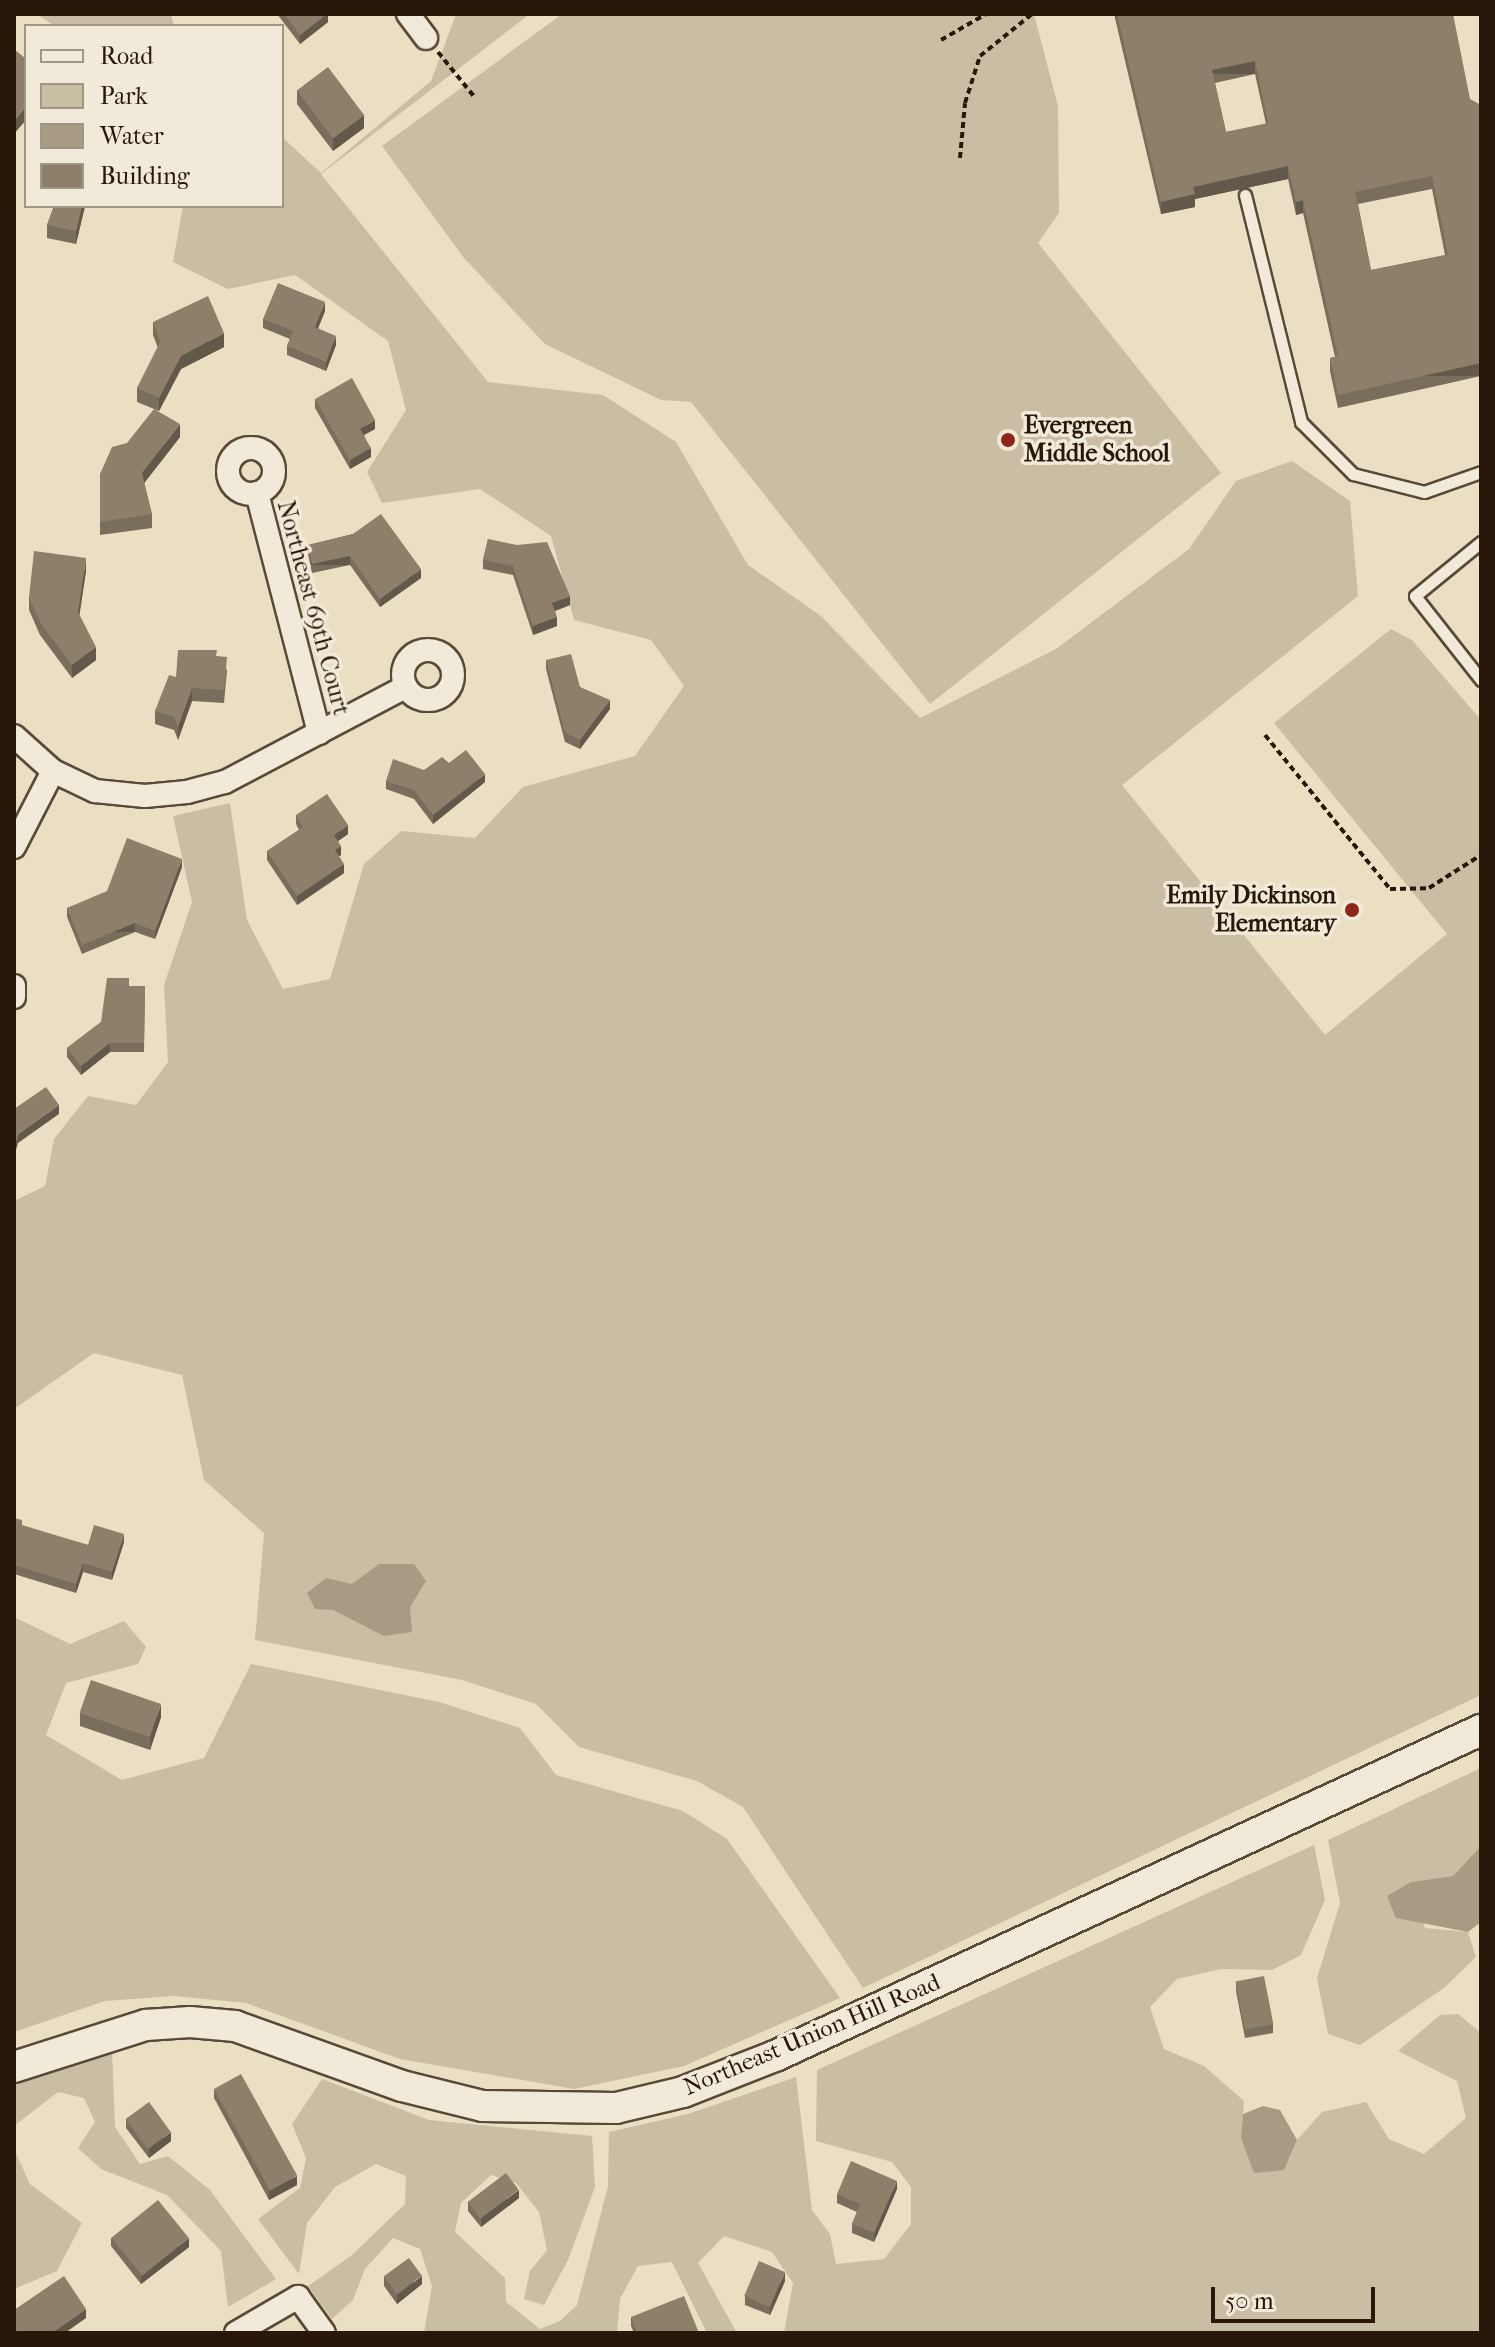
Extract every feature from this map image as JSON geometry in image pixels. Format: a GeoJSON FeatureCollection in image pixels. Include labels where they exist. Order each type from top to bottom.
{"type":"FeatureCollection","features":[{"type":"Feature","properties":{"kind":"street"},"geometry":{"type":"LineString","coordinates":[[408,14],[426,38]]}},
{"type":"Feature","properties":{"kind":"street","name":"Northeast 69th Court"},"geometry":{"type":"LineString","coordinates":[[257,493],[319,733],[405,687]]}},
{"type":"Feature","properties":{"kind":"street"},"geometry":{"type":"LineString","coordinates":[[14,736],[53,771],[95,791],[145,796],[187,792],[225,782],[319,733]]}},
{"type":"Feature","properties":{"kind":"street"},"geometry":{"type":"LineString","coordinates":[[14,847],[53,771]]}},
{"type":"Feature","properties":{"kind":"street"},"geometry":{"type":"LineString","coordinates":[[14,986],[14,997]]}},
{"type":"Feature","properties":{"kind":"street","name":"Northeast Union Hill Road"},"geometry":{"type":"LineString","coordinates":[[14,2067],[130,2029],[190,2022],[235,2026],[402,2086],[483,2106],[616,2108],[683,2092],[775,2056],[1481,1730]]}},
{"type":"Feature","properties":{"kind":"street"},"geometry":{"type":"LineString","coordinates":[[236,2333],[298,2297],[324,2333]]}},
{"type":"Feature","properties":{"kind":"lane"},"geometry":{"type":"LineString","coordinates":[[1245,195],[1301,422],[1353,474],[1424,492],[1481,472]]}},
{"type":"Feature","properties":{"kind":"lane"},"geometry":{"type":"LineString","coordinates":[[1481,542],[1415,596],[1481,680]]}},
{"type":"Feature","properties":{"kind":"path"},"geometry":{"type":"LineString","coordinates":[[941,40],[986,14]]}},
{"type":"Feature","properties":{"kind":"path"},"geometry":{"type":"LineString","coordinates":[[960,158],[965,103],[980,56],[1032,14]]}},
{"type":"Feature","properties":{"kind":"path"},"geometry":{"type":"LineString","coordinates":[[426,38],[476,99]]}},
{"type":"Feature","properties":{"kind":"path"},"geometry":{"type":"LineString","coordinates":[[1265,735],[1390,889],[1429,888],[1481,855]]}},
{"type":"Feature","properties":{"kind":"green space"},"geometry":{"type":"Polygon","coordinates":[[[37,14],[171,14],[174,24],[52,24],[37,14]]]}},
{"type":"Feature","properties":{"kind":"green space"},"geometry":{"type":"Polygon","coordinates":[[[463,14],[530,14],[321,174],[488,382],[603,395],[676,442],[748,565],[821,616],[920,718],[1056,649],[1189,549],[1236,481],[1292,461],[1350,501],[1358,596],[1122,785],[1325,1035],[1447,934],[1274,723],[1391,629],[1412,640],[1481,720],[1481,1695],[863,1988],[743,1807],[697,1781],[579,1747],[536,1704],[462,1680],[255,1640],[264,1533],[204,1480],[182,1375],[94,1353],[14,1409],[14,1201],[45,1186],[54,1139],[88,1096],[136,1105],[168,1062],[164,985],[192,902],[173,816],[230,803],[247,920],[283,989],[330,979],[364,864],[401,831],[475,838],[523,787],[635,756],[684,686],[651,640],[574,620],[551,536],[480,489],[382,503],[367,472],[406,410],[388,341],[295,275],[228,289],[173,262],[183,208],[284,208],[284,139],[321,173],[431,81],[455,17],[463,14]]]}},
{"type":"Feature","properties":{"kind":"green space"},"geometry":{"type":"Polygon","coordinates":[[[562,14],[1034,14],[1058,106],[1059,213],[1038,243],[1221,473],[930,704],[691,402],[661,400],[545,344],[464,258],[382,146],[562,14]]]}},
{"type":"Feature","properties":{"kind":"green space"},"geometry":{"type":"Polygon","coordinates":[[[14,1617],[70,1644],[124,1621],[146,1647],[138,1664],[66,1683],[46,1735],[122,1780],[204,1758],[251,1664],[439,1702],[520,1728],[556,1775],[683,1811],[727,1839],[840,1998],[684,2066],[574,2089],[400,2059],[246,2003],[174,1996],[105,2001],[14,2032],[14,1617]]]}},
{"type":"Feature","properties":{"kind":"green space"},"geometry":{"type":"Polygon","coordinates":[[[1481,1768],[1481,1846],[1453,1876],[1411,1882],[1425,1928],[1468,1932],[1476,1957],[1444,1988],[1360,2045],[1328,2034],[1317,1978],[1340,1903],[1328,1840],[1481,1768]]]}},
{"type":"Feature","properties":{"kind":"green space"},"geometry":{"type":"Polygon","coordinates":[[[1314,1845],[1325,1900],[1301,1955],[1272,1970],[1221,1969],[1177,1979],[1150,2007],[1164,2049],[1204,2066],[1244,2101],[1241,2138],[1284,2170],[1297,2140],[1322,2112],[1366,2102],[1389,2139],[1424,2154],[1466,2118],[1457,2081],[1398,2051],[1440,2015],[1458,2014],[1481,2033],[1481,2333],[784,2333],[793,2283],[772,2252],[724,2236],[698,2263],[737,2333],[707,2333],[672,2262],[638,2266],[620,2299],[617,2333],[424,2333],[432,2286],[420,2249],[393,2238],[365,2269],[353,2300],[332,2319],[308,2286],[352,2255],[405,2204],[406,2176],[376,2164],[335,2187],[307,2223],[299,2274],[258,2219],[300,2188],[306,2158],[292,2124],[322,2079],[429,2120],[592,2136],[595,2187],[568,2260],[544,2305],[524,2299],[530,2271],[547,2250],[539,2212],[516,2183],[491,2175],[461,2203],[455,2232],[505,2278],[506,2302],[540,2329],[560,2321],[577,2305],[608,2186],[609,2132],[688,2114],[796,2077],[812,2210],[830,2234],[836,2264],[884,2259],[911,2224],[911,2187],[892,2162],[816,2141],[817,2070],[1314,1845]]]}},
{"type":"Feature","properties":{"kind":"green space"},"geometry":{"type":"Polygon","coordinates":[[[112,2051],[115,2127],[140,2164],[168,2156],[210,2190],[276,2279],[228,2307],[221,2251],[167,2195],[101,2169],[78,2148],[95,2122],[84,2098],[58,2092],[14,2126],[14,2076],[112,2051]]]}},
{"type":"Feature","properties":{"kind":"green space"},"geometry":{"type":"Polygon","coordinates":[[[14,2149],[30,2184],[82,2223],[57,2271],[14,2289],[14,2149]]]}},
{"type":"Feature","properties":{"kind":"water"},"geometry":{"type":"Polygon","coordinates":[[[379,1564],[414,1564],[426,1581],[410,1607],[412,1632],[384,1636],[333,1610],[315,1609],[307,1593],[326,1578],[352,1584],[379,1564]]]}},
{"type":"Feature","properties":{"kind":"water"},"geometry":{"type":"Polygon","coordinates":[[[1481,1846],[1481,1922],[1468,1932],[1396,1918],[1387,1896],[1411,1882],[1453,1876],[1481,1846]]]}},
{"type":"Feature","properties":{"kind":"water"},"geometry":{"type":"Polygon","coordinates":[[[1263,2106],[1280,2110],[1297,2140],[1284,2170],[1254,2173],[1241,2138],[1243,2114],[1263,2106]]]}},
{"type":"Feature","properties":{"kind":"building"},"geometry":{"type":"Polygon","coordinates":[[[284,14],[327,14],[300,35],[284,14]]]}},
{"type":"Feature","properties":{"kind":"building"},"geometry":{"type":"Polygon","coordinates":[[[1117,14],[1453,14],[1470,99],[1481,105],[1481,363],[1338,395],[1330,358],[1338,356],[1303,200],[1296,202],[1288,166],[1193,187],[1195,194],[1161,202],[1117,14]],[[1255,61],[1212,70],[1226,132],[1268,123],[1255,61]],[[1432,176],[1355,192],[1371,270],[1448,255],[1432,176]]]}},
{"type":"Feature","properties":{"kind":"building"},"geometry":{"type":"Polygon","coordinates":[[[14,49],[24,57],[24,108],[14,121],[14,49]]]}},
{"type":"Feature","properties":{"kind":"building"},"geometry":{"type":"Polygon","coordinates":[[[328,67],[364,115],[333,138],[297,90],[328,67]]]}},
{"type":"Feature","properties":{"kind":"building"},"geometry":{"type":"Polygon","coordinates":[[[53,208],[82,208],[76,231],[47,225],[53,208]]]}},
{"type":"Feature","properties":{"kind":"building"},"geometry":{"type":"Polygon","coordinates":[[[278,283],[325,302],[315,327],[336,336],[326,362],[287,346],[293,331],[263,319],[278,283]]]}},
{"type":"Feature","properties":{"kind":"building"},"geometry":{"type":"Polygon","coordinates":[[[208,296],[224,333],[181,356],[159,398],[137,388],[160,342],[153,322],[208,296]]]}},
{"type":"Feature","properties":{"kind":"building"},"geometry":{"type":"Polygon","coordinates":[[[352,378],[375,420],[360,429],[371,448],[350,460],[315,399],[352,378]]]}},
{"type":"Feature","properties":{"kind":"building"},"geometry":{"type":"Polygon","coordinates":[[[154,409],[180,424],[142,473],[152,514],[100,522],[100,474],[112,447],[127,443],[154,409]]]}},
{"type":"Feature","properties":{"kind":"building"},"geometry":{"type":"Polygon","coordinates":[[[381,514],[421,569],[380,599],[350,556],[312,564],[308,545],[353,534],[381,514]]]}},
{"type":"Feature","properties":{"kind":"building"},"geometry":{"type":"Polygon","coordinates":[[[488,539],[517,545],[547,542],[570,596],[552,603],[557,617],[533,626],[513,566],[483,560],[488,539]]]}},
{"type":"Feature","properties":{"kind":"building"},"geometry":{"type":"Polygon","coordinates":[[[34,551],[86,558],[78,612],[96,647],[72,665],[40,622],[29,597],[34,551]]]}},
{"type":"Feature","properties":{"kind":"building"},"geometry":{"type":"Polygon","coordinates":[[[178,650],[217,650],[216,656],[227,657],[224,690],[192,688],[178,727],[174,717],[155,711],[169,675],[176,677],[178,650]]]}},
{"type":"Feature","properties":{"kind":"building"},"geometry":{"type":"Polygon","coordinates":[[[571,654],[580,687],[610,700],[580,740],[565,733],[546,660],[571,654]]]}},
{"type":"Feature","properties":{"kind":"building"},"geometry":{"type":"Polygon","coordinates":[[[466,750],[485,774],[433,815],[414,790],[386,781],[393,759],[424,770],[442,757],[449,763],[466,750]]]}},
{"type":"Feature","properties":{"kind":"building"},"geometry":{"type":"Polygon","coordinates":[[[327,794],[348,825],[334,835],[341,846],[335,850],[344,864],[297,896],[267,851],[303,827],[296,815],[327,794]]]}},
{"type":"Feature","properties":{"kind":"building"},"geometry":{"type":"Polygon","coordinates":[[[127,838],[182,859],[155,931],[135,923],[82,945],[67,908],[107,891],[127,838]]]}},
{"type":"Feature","properties":{"kind":"building"},"geometry":{"type":"Polygon","coordinates":[[[107,978],[129,978],[129,986],[145,986],[144,1043],[110,1043],[81,1066],[67,1048],[101,1022],[107,978]]]}},
{"type":"Feature","properties":{"kind":"building"},"geometry":{"type":"Polygon","coordinates":[[[46,1087],[59,1105],[18,1134],[14,1148],[14,1109],[46,1087]]]}},
{"type":"Feature","properties":{"kind":"building"},"geometry":{"type":"Polygon","coordinates":[[[14,1518],[22,1520],[22,1525],[88,1545],[94,1525],[124,1534],[112,1572],[83,1563],[76,1584],[14,1565],[14,1518]]]}},
{"type":"Feature","properties":{"kind":"building"},"geometry":{"type":"Polygon","coordinates":[[[91,1680],[161,1704],[150,1737],[80,1713],[91,1680]]]}},
{"type":"Feature","properties":{"kind":"building"},"geometry":{"type":"Polygon","coordinates":[[[1264,1976],[1273,2024],[1245,2030],[1236,1982],[1264,1976]]]}},
{"type":"Feature","properties":{"kind":"building"},"geometry":{"type":"Polygon","coordinates":[[[241,2074],[297,2175],[270,2190],[214,2089],[241,2074]]]}},
{"type":"Feature","properties":{"kind":"building"},"geometry":{"type":"Polygon","coordinates":[[[149,2102],[171,2132],[147,2149],[126,2119],[149,2102]]]}},
{"type":"Feature","properties":{"kind":"building"},"geometry":{"type":"Polygon","coordinates":[[[851,2161],[897,2181],[874,2233],[852,2224],[860,2204],[837,2194],[851,2161]]]}},
{"type":"Feature","properties":{"kind":"building"},"geometry":{"type":"Polygon","coordinates":[[[506,2173],[519,2190],[480,2219],[468,2202],[506,2173]]]}},
{"type":"Feature","properties":{"kind":"building"},"geometry":{"type":"Polygon","coordinates":[[[158,2200],[189,2238],[142,2276],[111,2238],[158,2200]]]}},
{"type":"Feature","properties":{"kind":"building"},"geometry":{"type":"Polygon","coordinates":[[[409,2258],[422,2276],[397,2294],[384,2276],[409,2258]]]}},
{"type":"Feature","properties":{"kind":"building"},"geometry":{"type":"Polygon","coordinates":[[[759,2261],[785,2272],[770,2307],[744,2296],[759,2261]]]}},
{"type":"Feature","properties":{"kind":"building"},"geometry":{"type":"Polygon","coordinates":[[[64,2276],[86,2309],[51,2333],[18,2333],[14,2327],[14,2310],[64,2276]]]}},
{"type":"Feature","properties":{"kind":"building"},"geometry":{"type":"Polygon","coordinates":[[[684,2296],[699,2333],[637,2333],[631,2317],[684,2296]]]}},
{"type":"Feature","properties":{"kind":"place","name":"Evergreen Middle School"},"geometry":{"type":"Point","coordinates":[1008,440]}},
{"type":"Feature","properties":{"kind":"place","name":"Emily Dickinson Elementary"},"geometry":{"type":"Point","coordinates":[1352,910]}}]}
